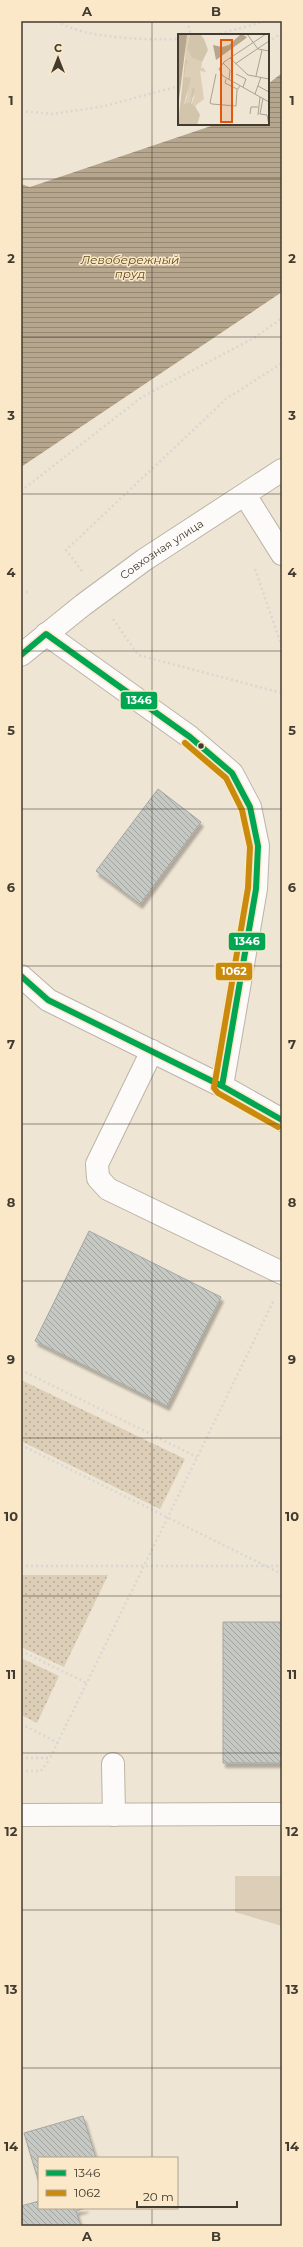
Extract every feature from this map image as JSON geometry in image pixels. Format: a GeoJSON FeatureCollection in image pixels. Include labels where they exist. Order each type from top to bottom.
{"type":"FeatureCollection","features":[{"type":"Feature","properties":{"kind":"street","name":"Совхозная улица"},"geometry":{"type":"LineString","coordinates":[[21,655],[46,634],[144,560],[282,470]]}},
{"type":"Feature","properties":{"kind":"street"},"geometry":{"type":"LineString","coordinates":[[245,495],[282,554]]}},
{"type":"Feature","properties":{"kind":"street"},"geometry":{"type":"LineString","coordinates":[[46,634],[202,748],[232,774],[250,807],[258,846],[256,889],[222,1086]]}},
{"type":"Feature","properties":{"kind":"street"},"geometry":{"type":"LineString","coordinates":[[21,976],[48,1000],[222,1086],[282,1120]]}},
{"type":"Feature","properties":{"kind":"street"},"geometry":{"type":"LineString","coordinates":[[152,1051],[98,1164],[98,1178],[108,1189],[282,1273]]}},
{"type":"Feature","properties":{"kind":"street"},"geometry":{"type":"LineString","coordinates":[[113,1764],[114,1814]]}},
{"type":"Feature","properties":{"kind":"street"},"geometry":{"type":"LineString","coordinates":[[21,1814],[282,1814]]}},
{"type":"Feature","properties":{"kind":"path"},"geometry":{"type":"LineString","coordinates":[[57,21],[68,28],[138,40],[178,40]]}},
{"type":"Feature","properties":{"kind":"path"},"geometry":{"type":"LineString","coordinates":[[187,21],[191,34]]}},
{"type":"Feature","properties":{"kind":"path"},"geometry":{"type":"LineString","coordinates":[[219,34],[267,21]]}},
{"type":"Feature","properties":{"kind":"path"},"geometry":{"type":"LineString","coordinates":[[269,41],[282,33]]}},
{"type":"Feature","properties":{"kind":"path"},"geometry":{"type":"LineString","coordinates":[[21,111],[53,114],[105,106],[178,86]]}},
{"type":"Feature","properties":{"kind":"path"},"geometry":{"type":"LineString","coordinates":[[21,491],[142,397],[254,338],[282,318]]}},
{"type":"Feature","properties":{"kind":"path"},"geometry":{"type":"LineString","coordinates":[[87,577],[66,550],[226,399],[282,363]]}},
{"type":"Feature","properties":{"kind":"path"},"geometry":{"type":"LineString","coordinates":[[252,561],[282,647]]}},
{"type":"Feature","properties":{"kind":"path"},"geometry":{"type":"LineString","coordinates":[[21,592],[30,592]]}},
{"type":"Feature","properties":{"kind":"path"},"geometry":{"type":"LineString","coordinates":[[112,617],[138,656],[282,693]]}},
{"type":"Feature","properties":{"kind":"path"},"geometry":{"type":"LineString","coordinates":[[21,1771],[41,1771],[50,1758],[275,1297]]}},
{"type":"Feature","properties":{"kind":"path"},"geometry":{"type":"LineString","coordinates":[[21,1370],[197,1457]]}},
{"type":"Feature","properties":{"kind":"path"},"geometry":{"type":"LineString","coordinates":[[21,1445],[282,1574]]}},
{"type":"Feature","properties":{"kind":"path"},"geometry":{"type":"LineString","coordinates":[[21,1566],[282,1566]]}},
{"type":"Feature","properties":{"kind":"path"},"geometry":{"type":"LineString","coordinates":[[21,1651],[87,1683]]}},
{"type":"Feature","properties":{"kind":"path"},"geometry":{"type":"LineString","coordinates":[[21,1724],[58,1743]]}},
{"type":"Feature","properties":{"kind":"path"},"geometry":{"type":"LineString","coordinates":[[21,1758],[50,1758]]}},
{"type":"Feature","properties":{"kind":"shaded area"},"geometry":{"type":"Polygon","coordinates":[[[21,1380],[185,1459],[160,1509],[21,1441],[21,1380]]]}},
{"type":"Feature","properties":{"kind":"shaded area"},"geometry":{"type":"Polygon","coordinates":[[[21,1575],[108,1575],[64,1667],[21,1647],[21,1575]]]}},
{"type":"Feature","properties":{"kind":"shaded area"},"geometry":{"type":"Polygon","coordinates":[[[21,1658],[59,1676],[37,1723],[21,1715],[21,1658]]]}},
{"type":"Feature","properties":{"kind":"shaded area"},"geometry":{"type":"Polygon","coordinates":[[[235,1876],[282,1876],[282,1926],[235,1912],[235,1876]]]}},
{"type":"Feature","properties":{"kind":"water","name":"Левобережный пруд"},"geometry":{"type":"Polygon","coordinates":[[[282,73],[282,292],[21,467],[21,184],[30,187],[214,125],[269,125],[269,83],[282,73]]]}},
{"type":"Feature","properties":{"kind":"building"},"geometry":{"type":"Polygon","coordinates":[[[158,789],[201,822],[140,904],[96,871],[158,789]]]}},
{"type":"Feature","properties":{"kind":"building"},"geometry":{"type":"Polygon","coordinates":[[[89,1231],[221,1297],[167,1406],[35,1341],[89,1231]]]}},
{"type":"Feature","properties":{"kind":"building"},"geometry":{"type":"Polygon","coordinates":[[[223,1622],[282,1622],[282,1763],[223,1763],[223,1622]]]}},
{"type":"Feature","properties":{"kind":"building"},"geometry":{"type":"Polygon","coordinates":[[[83,2116],[96,2157],[38,2157],[38,2180],[24,2133],[83,2116]]]}},
{"type":"Feature","properties":{"kind":"building"},"geometry":{"type":"Polygon","coordinates":[[[38,2201],[38,2209],[83,2209],[76,2211],[81,2226],[21,2226],[21,2206],[38,2201]]]}},
{"type":"Feature","properties":{"kind":"transit line","name":"1346"},"geometry":{"type":"LineString","coordinates":[[21,655],[46,634],[190,737],[232,773],[250,807],[258,846],[256,889],[222,1086]]}},
{"type":"Feature","properties":{"kind":"transit line","name":"1062"},"geometry":{"type":"LineString","coordinates":[[185,743],[226,778],[242,810],[250,847],[248,888],[214,1088],[218,1093],[278,1127]]}},
{"type":"Feature","properties":{"kind":"transit line","name":"1346"},"geometry":{"type":"LineString","coordinates":[[21,976],[48,1000],[222,1086],[282,1120]]}}]}
